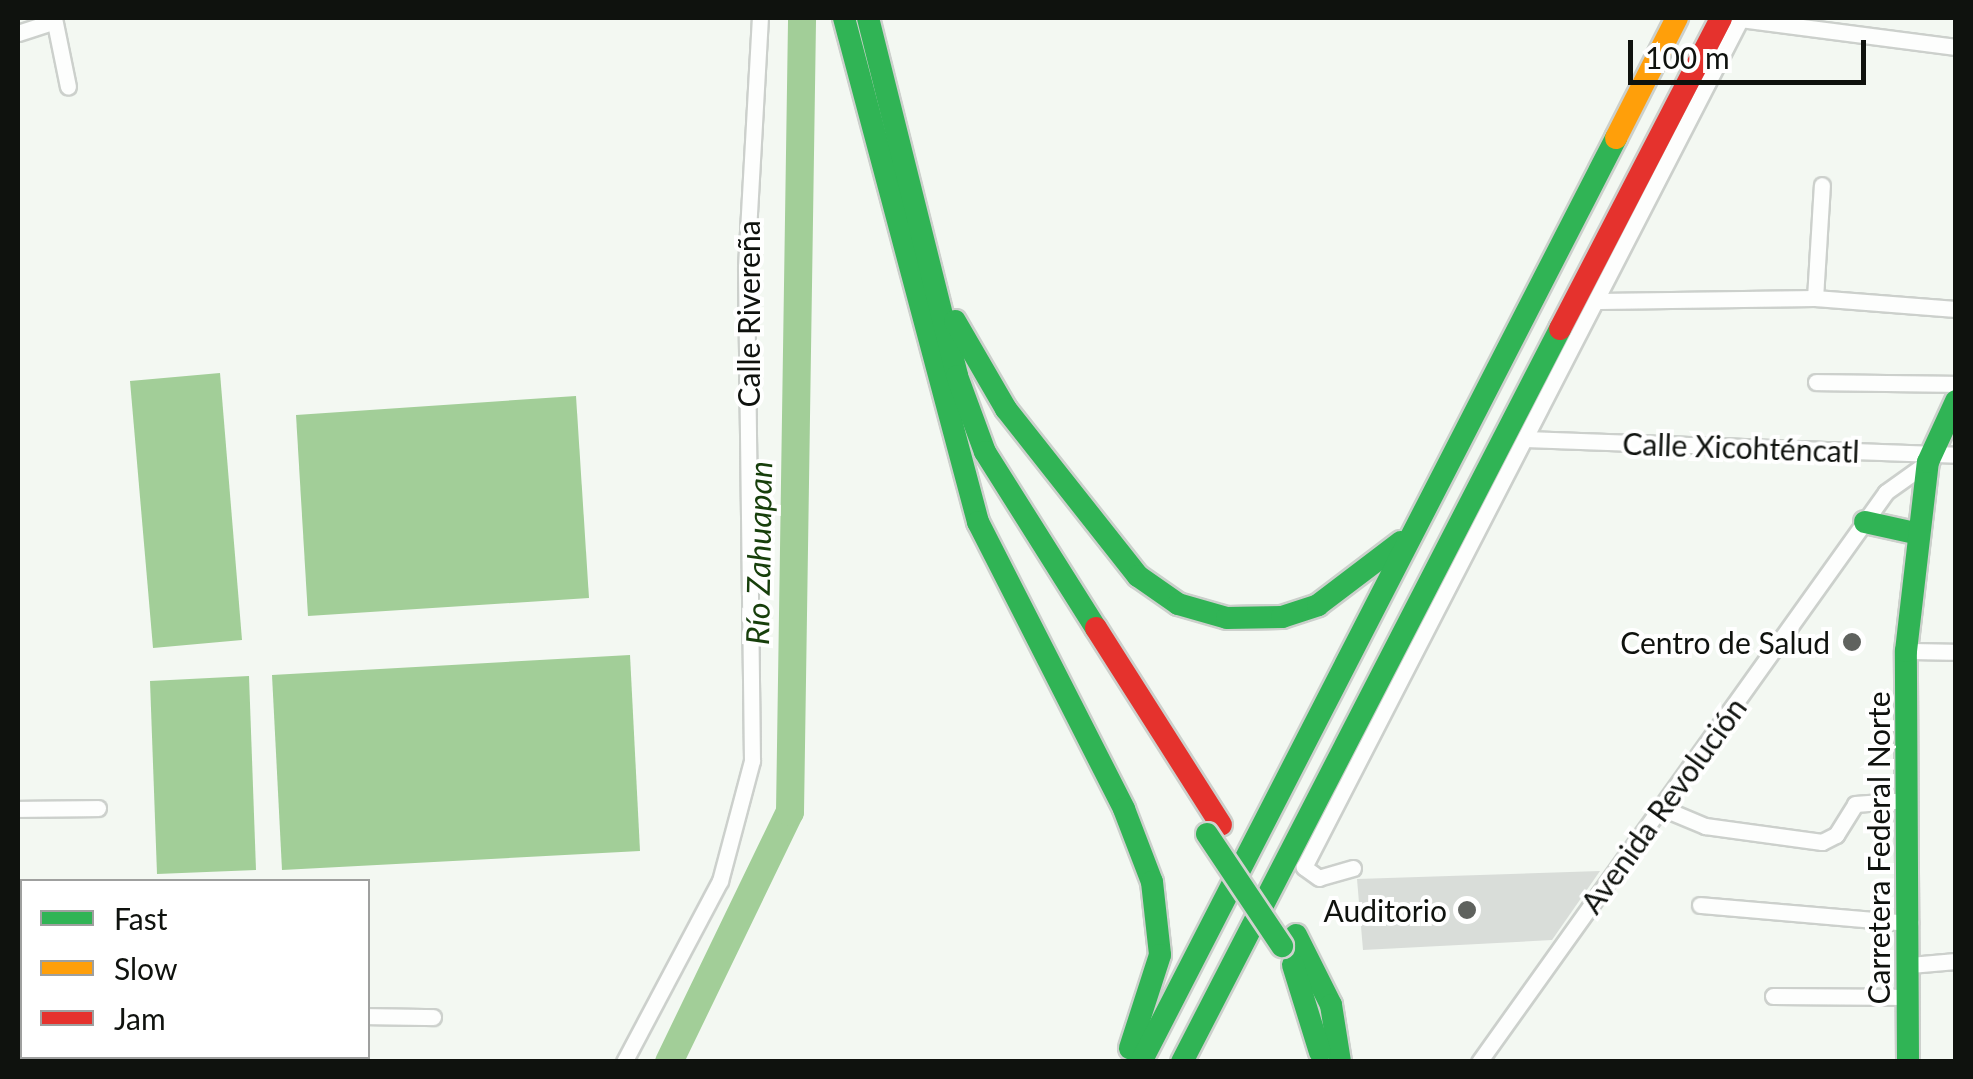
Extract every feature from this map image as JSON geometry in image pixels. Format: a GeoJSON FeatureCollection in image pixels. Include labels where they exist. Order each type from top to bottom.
{"type":"FeatureCollection","features":[{"type":"Feature","properties":{"kind":"main road"},"geometry":{"type":"LineString","coordinates":[[868,18],[926,261],[985,452],[1214,830]]}},
{"type":"Feature","properties":{"kind":"main road"},"geometry":{"type":"LineString","coordinates":[[1140,1062],[1677,18]]}},
{"type":"Feature","properties":{"kind":"main road"},"geometry":{"type":"LineString","coordinates":[[1182,1062],[1734,18]]}},
{"type":"Feature","properties":{"kind":"main road"},"geometry":{"type":"LineString","coordinates":[[844,22],[978,522],[1124,809],[1152,882],[1160,955],[1126,1062]]}},
{"type":"Feature","properties":{"kind":"main road"},"geometry":{"type":"LineString","coordinates":[[926,261],[1006,409],[1138,576],[1178,604],[1227,618],[1282,618],[1318,605],[1377,565],[1418,525]]}},
{"type":"Feature","properties":{"kind":"main road"},"geometry":{"type":"LineString","coordinates":[[943,400],[1002,517],[1332,1004],[1340,1062]]}},
{"type":"Feature","properties":{"kind":"main road","name":"Carretera Federal Norte"},"geometry":{"type":"LineString","coordinates":[[1908,1062],[1906,651],[1915,534],[1928,459],[1956,402]]}},
{"type":"Feature","properties":{"kind":"main road"},"geometry":{"type":"LineString","coordinates":[[1865,522],[1915,534]]}},
{"type":"Feature","properties":{"kind":"main road"},"geometry":{"type":"LineString","coordinates":[[1289,940],[1322,1062]]}},
{"type":"Feature","properties":{"kind":"street","name":"Calle Rivereña"},"geometry":{"type":"LineString","coordinates":[[624,1062],[720,880],[752,761],[746,267],[760,18]]}},
{"type":"Feature","properties":{"kind":"street"},"geometry":{"type":"LineString","coordinates":[[1354,868],[1319,878],[1304,867],[1599,301],[1734,18],[1956,47]]}},
{"type":"Feature","properties":{"kind":"street"},"geometry":{"type":"LineString","coordinates":[[18,32],[54,19],[68,87]]}},
{"type":"Feature","properties":{"kind":"street"},"geometry":{"type":"LineString","coordinates":[[1815,298],[1822,286],[1822,185]]}},
{"type":"Feature","properties":{"kind":"street"},"geometry":{"type":"LineString","coordinates":[[1599,301],[1815,298],[1956,310]]}},
{"type":"Feature","properties":{"kind":"street"},"geometry":{"type":"LineString","coordinates":[[1816,382],[1956,384]]}},
{"type":"Feature","properties":{"kind":"street","name":"Calle Xicohténcatl"},"geometry":{"type":"LineString","coordinates":[[1526,438],[1928,459],[1956,455]]}},
{"type":"Feature","properties":{"kind":"street","name":"Avenida Revolución"},"geometry":{"type":"LineString","coordinates":[[1479,1062],[1865,522],[1903,476],[1928,459]]}},
{"type":"Feature","properties":{"kind":"street"},"geometry":{"type":"LineString","coordinates":[[1906,651],[1956,652]]}},
{"type":"Feature","properties":{"kind":"street"},"geometry":{"type":"LineString","coordinates":[[1662,808],[1704,826],[1822,842],[1836,836],[1856,804],[1908,800]]}},
{"type":"Feature","properties":{"kind":"street"},"geometry":{"type":"LineString","coordinates":[[18,809],[98,808]]}},
{"type":"Feature","properties":{"kind":"street"},"geometry":{"type":"LineString","coordinates":[[1700,905],[1910,923]]}},
{"type":"Feature","properties":{"kind":"street"},"geometry":{"type":"LineString","coordinates":[[1910,965],[1956,962]]}},
{"type":"Feature","properties":{"kind":"street"},"geometry":{"type":"LineString","coordinates":[[1772,996],[1910,996]]}},
{"type":"Feature","properties":{"kind":"street"},"geometry":{"type":"LineString","coordinates":[[370,1016],[432,1017]]}},
{"type":"Feature","properties":{"kind":"shaded area"},"geometry":{"type":"Polygon","coordinates":[[[220,373],[242,640],[153,648],[130,381],[220,373]]]}},
{"type":"Feature","properties":{"kind":"shaded area"},"geometry":{"type":"Polygon","coordinates":[[[576,396],[589,598],[308,616],[296,415],[576,396]]]}},
{"type":"Feature","properties":{"kind":"shaded area"},"geometry":{"type":"Polygon","coordinates":[[[630,655],[640,851],[282,870],[272,675],[630,655]]]}},
{"type":"Feature","properties":{"kind":"shaded area"},"geometry":{"type":"Polygon","coordinates":[[[249,676],[256,870],[157,874],[150,681],[249,676]]]}},
{"type":"Feature","properties":{"kind":"building","name":"Auditorio"},"geometry":{"type":"Polygon","coordinates":[[[1600,871],[1552,940],[1363,950],[1357,879],[1600,871]]]}},
{"type":"Feature","properties":{"kind":"waterway","name":"Río Zahuapan"},"geometry":{"type":"LineString","coordinates":[[669,1062],[790,812],[802,18]]}},
{"type":"Feature","properties":{"kind":"traffic: fast"},"geometry":{"type":"LineString","coordinates":[[844,18],[978,522],[1124,809],[1152,882],[1160,955],[1130,1048]]}},
{"type":"Feature","properties":{"kind":"traffic: fast"},"geometry":{"type":"LineString","coordinates":[[868,18],[957,376],[985,452],[1096,628]]}},
{"type":"Feature","properties":{"kind":"traffic: fast"},"geometry":{"type":"LineString","coordinates":[[1141,1062],[1616,138]]}},
{"type":"Feature","properties":{"kind":"traffic: fast"},"geometry":{"type":"LineString","coordinates":[[955,321],[1006,409],[1138,576],[1178,604],[1227,618],[1282,617],[1318,605],[1401,542]]}},
{"type":"Feature","properties":{"kind":"traffic: fast"},"geometry":{"type":"LineString","coordinates":[[1182,1062],[1560,329]]}},
{"type":"Feature","properties":{"kind":"traffic: fast"},"geometry":{"type":"LineString","coordinates":[[1908,1062],[1906,651],[1928,462],[1956,401]]}},
{"type":"Feature","properties":{"kind":"traffic: fast"},"geometry":{"type":"LineString","coordinates":[[1865,522],[1915,533]]}},
{"type":"Feature","properties":{"kind":"traffic: fast"},"geometry":{"type":"LineString","coordinates":[[1207,834],[1282,946]]}},
{"type":"Feature","properties":{"kind":"traffic: fast"},"geometry":{"type":"LineString","coordinates":[[1296,935],[1331,1005],[1340,1062]]}},
{"type":"Feature","properties":{"kind":"traffic: fast"},"geometry":{"type":"LineString","coordinates":[[1293,965],[1320,1052]]}},
{"type":"Feature","properties":{"kind":"traffic: slow"},"geometry":{"type":"LineString","coordinates":[[1616,138],[1677,18]]}},
{"type":"Feature","properties":{"kind":"traffic: jam"},"geometry":{"type":"LineString","coordinates":[[1560,329],[1721,18]]}},
{"type":"Feature","properties":{"kind":"traffic: jam"},"geometry":{"type":"LineString","coordinates":[[1096,628],[1221,825]]}},
{"type":"Feature","properties":{"kind":"place","name":"Centro de Salud"},"geometry":{"type":"Point","coordinates":[1852,642]}},
{"type":"Feature","properties":{"kind":"place","name":"Auditorio"},"geometry":{"type":"Point","coordinates":[1467,910]}}]}
